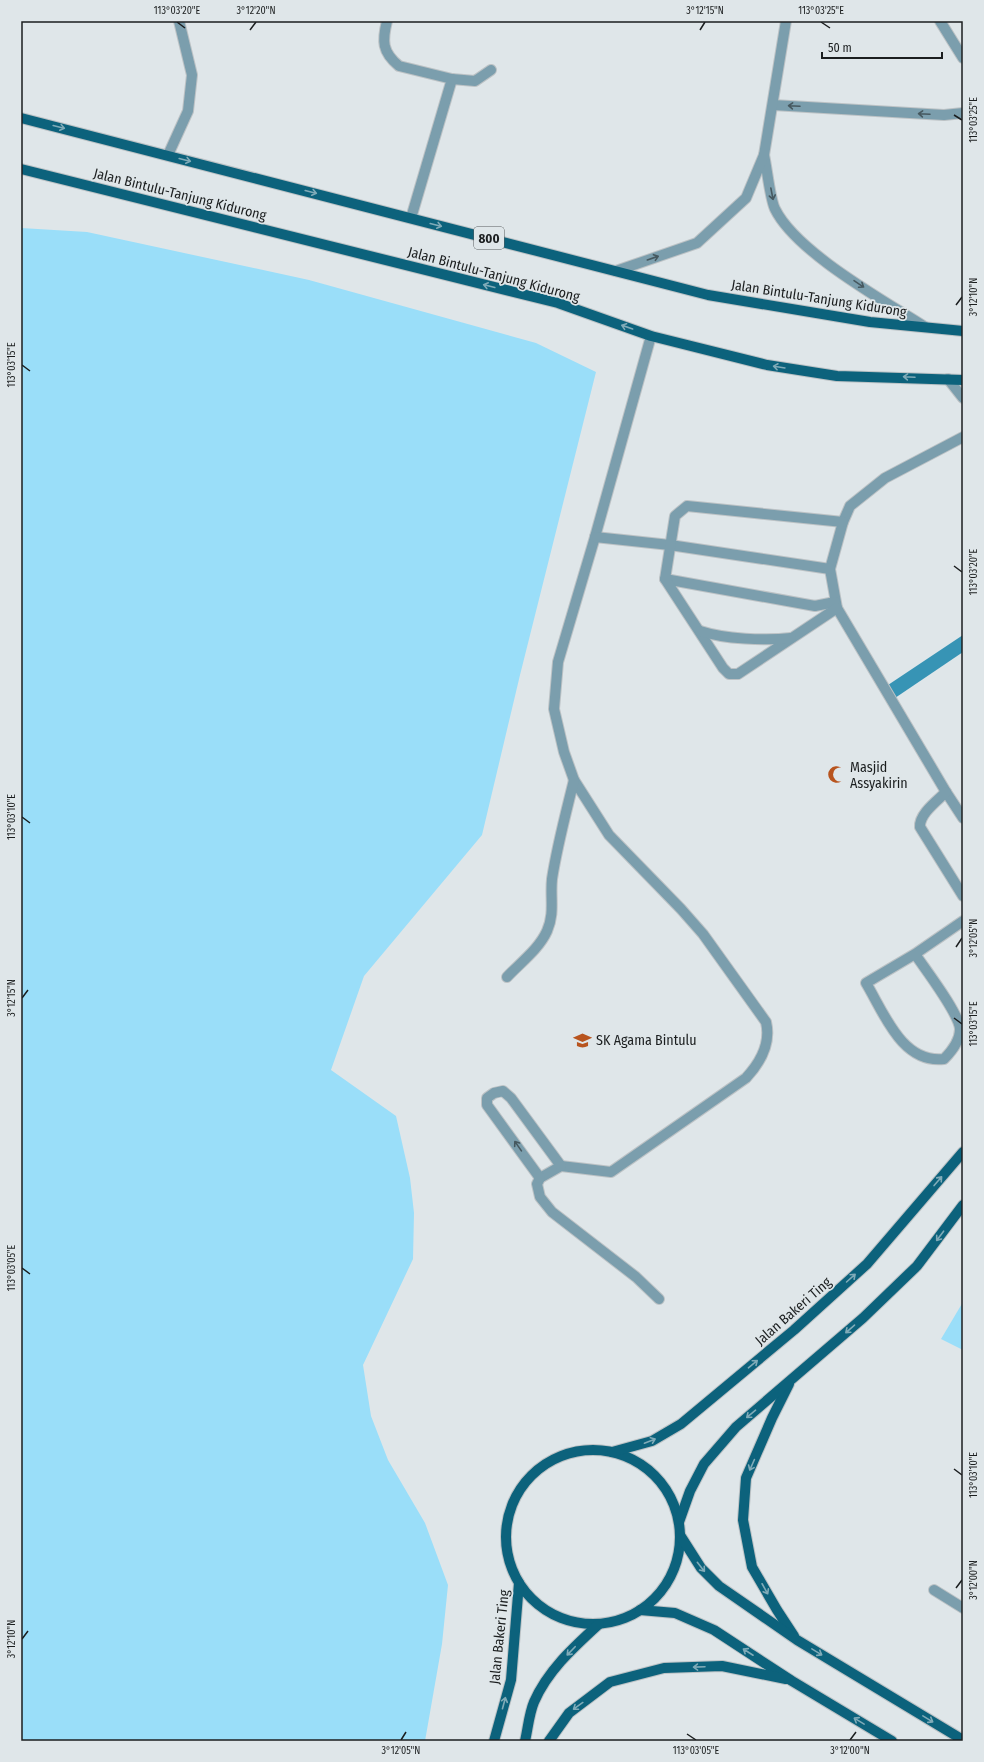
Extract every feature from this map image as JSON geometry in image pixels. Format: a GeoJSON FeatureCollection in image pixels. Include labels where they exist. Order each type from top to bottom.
{"type":"FeatureCollection","features":[{"type":"Feature","properties":{"kind":"main road","name":"Jalan Bintulu-Tanjung Kidurong"},"geometry":{"type":"LineString","coordinates":[[21,118],[708,295],[870,322],[963,331]]}},
{"type":"Feature","properties":{"kind":"main road","name":"Jalan Bintulu-Tanjung Kidurong"},"geometry":{"type":"LineString","coordinates":[[21,169],[558,304],[651,336],[767,365],[837,376],[963,380]]}},
{"type":"Feature","properties":{"kind":"main road","name":"Jalan Bakeri Ting"},"geometry":{"type":"LineString","coordinates":[[612,1452],[652,1441],[681,1424],[788,1335],[867,1264],[963,1152]]}},
{"type":"Feature","properties":{"kind":"main road"},"geometry":{"type":"LineString","coordinates":[[679,1522],[690,1491],[704,1464],[736,1427],[863,1318],[917,1266],[963,1205]]}},
{"type":"Feature","properties":{"kind":"main road"},"geometry":{"type":"LineString","coordinates":[[792,1379],[772,1418],[746,1478],[743,1520],[752,1568],[797,1640]]}},
{"type":"Feature","properties":{"kind":"main road"},"geometry":{"type":"LineString","coordinates":[[583,1450],[612,1452],[636,1461],[656,1477],[671,1498],[679,1522],[680,1535],[678,1557],[670,1578],[657,1596],[640,1610],[620,1620],[599,1624],[575,1623],[553,1615],[534,1601],[519,1583],[508,1556],[507,1527],[515,1499],[532,1476],[556,1459],[583,1450]]}},
{"type":"Feature","properties":{"kind":"main road"},"geometry":{"type":"LineString","coordinates":[[680,1535],[701,1568],[719,1586],[797,1640],[963,1740]]}},
{"type":"Feature","properties":{"kind":"main road","name":"Jalan Bakeri Ting"},"geometry":{"type":"LineString","coordinates":[[494,1741],[511,1680],[519,1583]]}},
{"type":"Feature","properties":{"kind":"main road"},"geometry":{"type":"LineString","coordinates":[[640,1610],[676,1613],[714,1630],[792,1681],[892,1741]]}},
{"type":"Feature","properties":{"kind":"main road"},"geometry":{"type":"LineString","coordinates":[[524,1741],[534,1703],[546,1682],[569,1651],[599,1624]]}},
{"type":"Feature","properties":{"kind":"main road"},"geometry":{"type":"LineString","coordinates":[[549,1741],[569,1712],[610,1682],[664,1668],[722,1666],[792,1681]]}},
{"type":"Feature","properties":{"kind":"street"},"geometry":{"type":"LineString","coordinates":[[168,155],[188,111],[192,75],[179,21]]}},
{"type":"Feature","properties":{"kind":"street"},"geometry":{"type":"LineString","coordinates":[[387,21],[383,37],[386,51],[392,60],[399,66],[452,79],[475,81],[491,70]]}},
{"type":"Feature","properties":{"kind":"street"},"geometry":{"type":"LineString","coordinates":[[616,271],[697,242],[746,198],[764,156],[786,21]]}},
{"type":"Feature","properties":{"kind":"street"},"geometry":{"type":"LineString","coordinates":[[940,21],[963,58]]}},
{"type":"Feature","properties":{"kind":"street"},"geometry":{"type":"LineString","coordinates":[[411,218],[452,79]]}},
{"type":"Feature","properties":{"kind":"street"},"geometry":{"type":"LineString","coordinates":[[773,105],[944,115],[963,113]]}},
{"type":"Feature","properties":{"kind":"street"},"geometry":{"type":"LineString","coordinates":[[764,156],[774,208],[791,233],[821,258],[856,283],[925,327]]}},
{"type":"Feature","properties":{"kind":"street"},"geometry":{"type":"LineString","coordinates":[[651,336],[595,537],[558,662],[554,709],[564,752],[574,780],[609,835],[681,909],[702,934],[766,1022],[768,1030],[767,1043],[756,1067],[746,1078],[611,1172],[561,1166],[540,1178],[537,1184],[540,1197],[552,1212],[636,1277],[659,1299]]}},
{"type":"Feature","properties":{"kind":"street"},"geometry":{"type":"LineString","coordinates":[[948,379],[963,398]]}},
{"type":"Feature","properties":{"kind":"street"},"geometry":{"type":"LineString","coordinates":[[963,437],[884,478],[850,506],[843,522],[830,569],[836,605],[946,792],[963,818]]}},
{"type":"Feature","properties":{"kind":"street"},"geometry":{"type":"LineString","coordinates":[[836,605],[793,638],[738,674],[729,674],[723,668],[665,580],[675,516],[687,506],[843,522]]}},
{"type":"Feature","properties":{"kind":"street"},"geometry":{"type":"LineString","coordinates":[[595,537],[670,545],[830,569]]}},
{"type":"Feature","properties":{"kind":"street"},"geometry":{"type":"LineString","coordinates":[[665,580],[815,606],[836,605]]}},
{"type":"Feature","properties":{"kind":"street"},"geometry":{"type":"LineString","coordinates":[[700,631],[711,635],[774,640],[793,638]]}},
{"type":"Feature","properties":{"kind":"street"},"geometry":{"type":"LineString","coordinates":[[507,977],[540,943],[547,931],[552,914],[551,889],[557,851],[574,780]]}},
{"type":"Feature","properties":{"kind":"street"},"geometry":{"type":"LineString","coordinates":[[946,792],[919,822],[920,827],[963,896]]}},
{"type":"Feature","properties":{"kind":"street"},"geometry":{"type":"LineString","coordinates":[[915,954],[956,1016],[960,1029],[957,1041],[944,1059],[933,1060],[920,1056],[906,1047],[898,1038],[866,983],[915,954],[963,921]]}},
{"type":"Feature","properties":{"kind":"street"},"geometry":{"type":"LineString","coordinates":[[540,1178],[487,1105],[487,1098],[494,1093],[503,1091],[511,1098],[561,1166]]}},
{"type":"Feature","properties":{"kind":"street"},"geometry":{"type":"LineString","coordinates":[[934,1590],[963,1608]]}},
{"type":"Feature","properties":{"kind":"shaded area"},"geometry":{"type":"Polygon","coordinates":[[[21,228],[87,232],[309,280],[536,343],[596,372],[520,675],[482,835],[364,976],[331,1070],[396,1116],[410,1178],[414,1213],[413,1259],[363,1365],[371,1416],[388,1460],[425,1523],[448,1585],[442,1644],[425,1741],[21,1741],[21,228]]]}},
{"type":"Feature","properties":{"kind":"shaded area"},"geometry":{"type":"Polygon","coordinates":[[[963,635],[963,652],[895,698],[888,685],[963,635]]]}},
{"type":"Feature","properties":{"kind":"shaded area"},"geometry":{"type":"Polygon","coordinates":[[[963,1302],[963,1350],[941,1339],[963,1302]]]}},
{"type":"Feature","properties":{"kind":"place","name":"Masjid Assyakirin"},"geometry":{"type":"Point","coordinates":[837,775]}},
{"type":"Feature","properties":{"kind":"place","name":"SK Agama Bintulu"},"geometry":{"type":"Point","coordinates":[583,1040]}}]}
